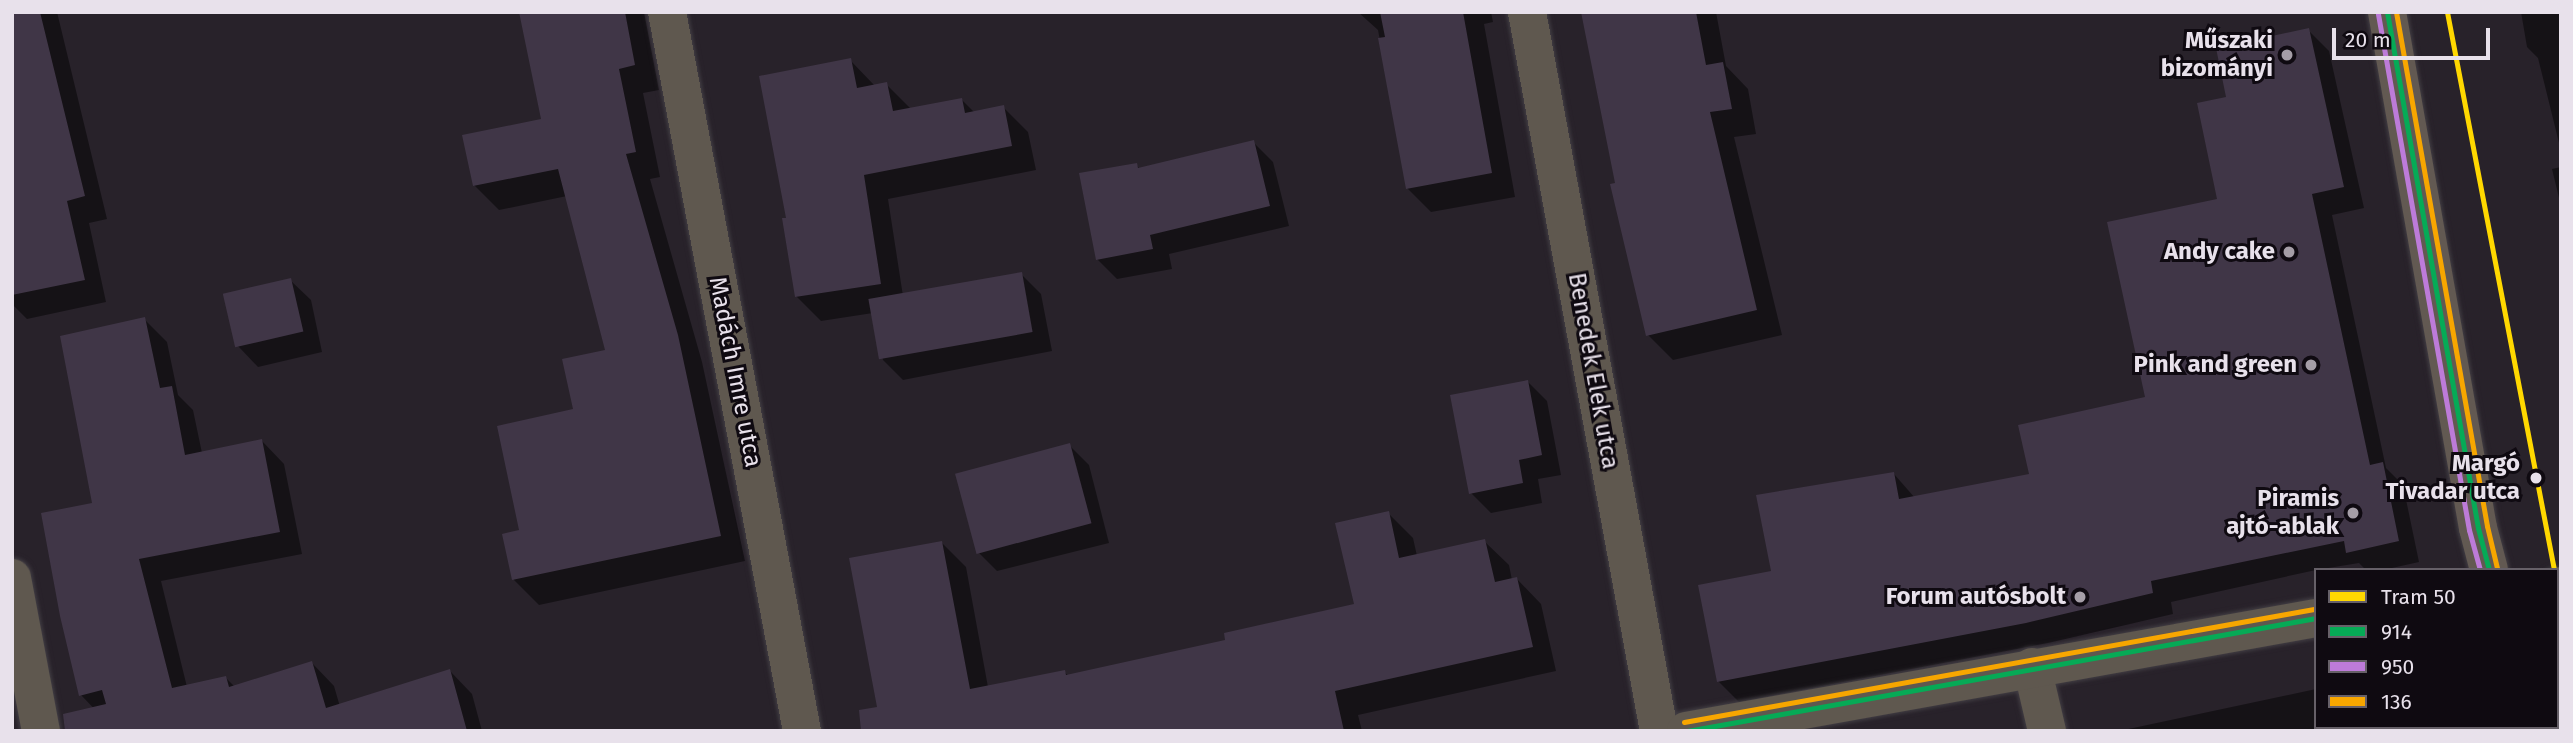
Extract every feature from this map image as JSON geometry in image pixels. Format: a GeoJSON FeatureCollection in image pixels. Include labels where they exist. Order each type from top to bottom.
{"type":"FeatureCollection","features":[{"type":"Feature","properties":{"kind":"main road"},"geometry":{"type":"LineString","coordinates":[[2387,12],[2478,528],[2488,568]]}},
{"type":"Feature","properties":{"kind":"street","name":"Madách Imre utca"},"geometry":{"type":"LineString","coordinates":[[667,12],[802,731]]}},
{"type":"Feature","properties":{"kind":"street","name":"Benedek Elek utca"},"geometry":{"type":"LineString","coordinates":[[1527,12],[1659,731]]}},
{"type":"Feature","properties":{"kind":"street"},"geometry":{"type":"LineString","coordinates":[[12,578],[41,731]]}},
{"type":"Feature","properties":{"kind":"street"},"geometry":{"type":"LineString","coordinates":[[1686,731],[2314,618]]}},
{"type":"Feature","properties":{"kind":"street"},"geometry":{"type":"LineString","coordinates":[[2032,667],[2047,731]]}},
{"type":"Feature","properties":{"kind":"building"},"geometry":{"type":"Polygon","coordinates":[[[12,12],[40,12],[85,196],[67,201],[85,280],[12,295],[12,12]]]}},
{"type":"Feature","properties":{"kind":"building"},"geometry":{"type":"Polygon","coordinates":[[[519,12],[625,12],[635,65],[619,69],[636,152],[626,154],[678,335],[721,536],[512,580],[502,534],[519,530],[497,426],[573,409],[562,359],[605,350],[558,169],[473,186],[462,135],[541,119],[519,12]]]}},
{"type":"Feature","properties":{"kind":"building"},"geometry":{"type":"Polygon","coordinates":[[[1380,12],[1463,12],[1492,173],[1406,189],[1378,38],[1385,37],[1380,12]]]}},
{"type":"Feature","properties":{"kind":"building"},"geometry":{"type":"Polygon","coordinates":[[[1581,12],[1696,12],[1706,65],[1723,62],[1732,109],[1710,112],[1757,310],[1646,336],[1610,184],[1615,183],[1581,12]]]}},
{"type":"Feature","properties":{"kind":"building"},"geometry":{"type":"Polygon","coordinates":[[[2309,28],[2344,187],[2312,194],[2370,465],[2383,462],[2399,541],[2346,553],[2344,541],[2151,581],[2153,593],[2026,623],[1717,682],[1698,585],[1771,571],[1756,495],[1894,472],[1899,499],[2029,474],[2018,425],[2145,397],[2107,222],[2217,199],[2197,103],[2226,97],[2216,48],[2309,28]]]}},
{"type":"Feature","properties":{"kind":"building"},"geometry":{"type":"Polygon","coordinates":[[[851,58],[857,88],[887,82],[893,111],[962,98],[965,113],[1004,105],[1012,146],[864,175],[881,284],[795,297],[782,218],[786,218],[759,76],[851,58]]]}},
{"type":"Feature","properties":{"kind":"building"},"geometry":{"type":"Polygon","coordinates":[[[1254,140],[1270,206],[1150,235],[1153,249],[1096,260],[1079,173],[1137,163],[1138,168],[1254,140]]]}},
{"type":"Feature","properties":{"kind":"building"},"geometry":{"type":"Polygon","coordinates":[[[1022,272],[1033,332],[879,359],[868,299],[1022,272]]]}},
{"type":"Feature","properties":{"kind":"building"},"geometry":{"type":"Polygon","coordinates":[[[291,278],[303,332],[235,347],[223,294],[291,278]]]}},
{"type":"Feature","properties":{"kind":"building"},"geometry":{"type":"Polygon","coordinates":[[[145,317],[160,388],[172,386],[185,455],[262,439],[280,532],[139,559],[172,688],[226,676],[229,687],[312,661],[326,708],[450,669],[467,731],[65,731],[63,714],[106,704],[102,690],[79,696],[60,616],[41,513],[92,503],[60,336],[145,317]]]}},
{"type":"Feature","properties":{"kind":"building"},"geometry":{"type":"Polygon","coordinates":[[[1528,380],[1542,455],[1519,460],[1523,483],[1469,494],[1450,395],[1528,380]]]}},
{"type":"Feature","properties":{"kind":"building"},"geometry":{"type":"Polygon","coordinates":[[[1070,443],[1091,523],[977,554],[955,474],[1070,443]]]}},
{"type":"Feature","properties":{"kind":"building"},"geometry":{"type":"Polygon","coordinates":[[[1389,511],[1399,558],[1485,539],[1495,582],[1517,577],[1533,647],[1335,691],[1344,731],[861,731],[859,710],[877,707],[849,558],[942,541],[970,689],[1065,670],[1066,675],[1225,640],[1224,633],[1354,604],[1335,523],[1389,511]]]}},
{"type":"Feature","properties":{"kind":"tram line","name":"50"},"geometry":{"type":"LineString","coordinates":[[2447,12],[2554,568]]}},
{"type":"Feature","properties":{"kind":"transit line","name":"914"},"geometry":{"type":"LineString","coordinates":[[2387,12],[2478,528],[2488,568]]}},
{"type":"Feature","properties":{"kind":"transit line","name":"136"},"geometry":{"type":"LineString","coordinates":[[2396,12],[2487,526],[2497,568]]}},
{"type":"Feature","properties":{"kind":"transit line","name":"950"},"geometry":{"type":"LineString","coordinates":[[2378,14],[2469,530],[2479,568]]}},
{"type":"Feature","properties":{"kind":"transit line","name":"136"},"geometry":{"type":"LineString","coordinates":[[1684,722],[2314,609]]}},
{"type":"Feature","properties":{"kind":"transit line","name":"914"},"geometry":{"type":"LineString","coordinates":[[1687,731],[2314,618]]}},
{"type":"Feature","properties":{"kind":"place","name":"Műszaki bizományi"},"geometry":{"type":"Point","coordinates":[2287,55]}},
{"type":"Feature","properties":{"kind":"place","name":"Andy cake"},"geometry":{"type":"Point","coordinates":[2289,252]}},
{"type":"Feature","properties":{"kind":"place","name":"Pink and green"},"geometry":{"type":"Point","coordinates":[2311,365]}},
{"type":"Feature","properties":{"kind":"place","name":"Margó Tivadar utca"},"geometry":{"type":"Point","coordinates":[2536,478]}},
{"type":"Feature","properties":{"kind":"place","name":"Piramis ajtó-ablak"},"geometry":{"type":"Point","coordinates":[2353,513]}},
{"type":"Feature","properties":{"kind":"place","name":"Forum autósbolt"},"geometry":{"type":"Point","coordinates":[2080,597]}}]}
